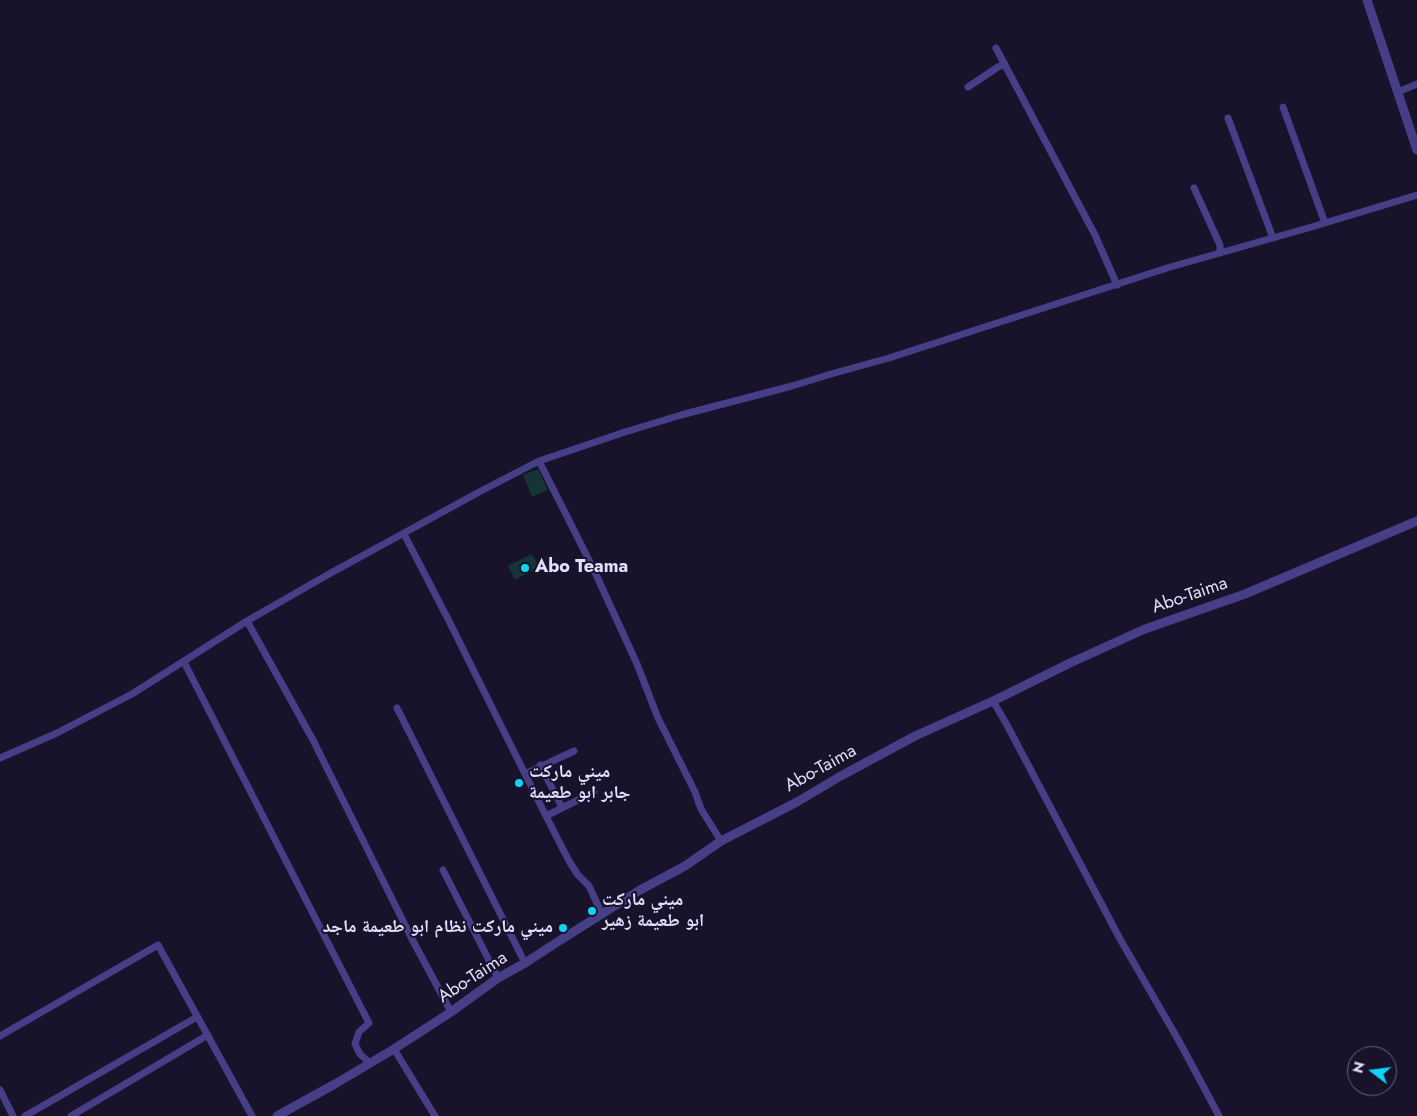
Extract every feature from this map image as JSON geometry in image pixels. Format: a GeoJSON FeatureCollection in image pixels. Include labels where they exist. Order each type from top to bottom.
{"type":"FeatureCollection","features":[{"type":"Feature","properties":{"kind":"street"},"geometry":{"type":"LineString","coordinates":[[1367,0],[1417,150]]}},
{"type":"Feature","properties":{"kind":"street"},"geometry":{"type":"LineString","coordinates":[[996,48],[1094,234],[1117,285]]}},
{"type":"Feature","properties":{"kind":"street"},"geometry":{"type":"LineString","coordinates":[[968,87],[1005,64]]}},
{"type":"Feature","properties":{"kind":"street"},"geometry":{"type":"LineString","coordinates":[[1398,92],[1417,84]]}},
{"type":"Feature","properties":{"kind":"street"},"geometry":{"type":"LineString","coordinates":[[1283,107],[1326,223]]}},
{"type":"Feature","properties":{"kind":"street"},"geometry":{"type":"LineString","coordinates":[[1228,118],[1274,238]]}},
{"type":"Feature","properties":{"kind":"street"},"geometry":{"type":"LineString","coordinates":[[1194,188],[1220,245],[1220,253]]}},
{"type":"Feature","properties":{"kind":"street"},"geometry":{"type":"LineString","coordinates":[[0,758],[57,733],[132,694],[247,621],[329,574],[539,461],[681,415],[792,386],[888,358],[1167,268],[1417,195]]}},
{"type":"Feature","properties":{"kind":"street"},"geometry":{"type":"LineString","coordinates":[[539,461],[638,664],[658,718],[695,792],[701,809],[721,841]]}},
{"type":"Feature","properties":{"kind":"street","name":"Abo-Taima"},"geometry":{"type":"LineString","coordinates":[[277,1116],[394,1049],[498,978],[526,963],[640,890],[690,863],[721,841],[797,802],[915,736],[1144,629],[1245,594],[1417,521]]}},
{"type":"Feature","properties":{"kind":"street"},"geometry":{"type":"LineString","coordinates":[[404,534],[573,868],[589,886],[602,914]]}},
{"type":"Feature","properties":{"kind":"street"},"geometry":{"type":"LineString","coordinates":[[247,621],[313,740],[450,1012]]}},
{"type":"Feature","properties":{"kind":"street"},"geometry":{"type":"LineString","coordinates":[[184,662],[369,1023],[359,1032],[355,1044],[360,1054],[370,1063]]}},
{"type":"Feature","properties":{"kind":"street"},"geometry":{"type":"LineString","coordinates":[[992,701],[1120,939],[1179,1041],[1219,1116]]}},
{"type":"Feature","properties":{"kind":"street"},"geometry":{"type":"LineString","coordinates":[[397,708],[526,963]]}},
{"type":"Feature","properties":{"kind":"street"},"geometry":{"type":"LineString","coordinates":[[525,774],[574,751]]}},
{"type":"Feature","properties":{"kind":"street"},"geometry":{"type":"LineString","coordinates":[[540,766],[562,807]]}},
{"type":"Feature","properties":{"kind":"street"},"geometry":{"type":"LineString","coordinates":[[546,816],[594,792]]}},
{"type":"Feature","properties":{"kind":"street"},"geometry":{"type":"LineString","coordinates":[[443,870],[498,978]]}},
{"type":"Feature","properties":{"kind":"street"},"geometry":{"type":"LineString","coordinates":[[0,1036],[158,945],[252,1116]]}},
{"type":"Feature","properties":{"kind":"street"},"geometry":{"type":"LineString","coordinates":[[25,1116],[197,1017]]}},
{"type":"Feature","properties":{"kind":"street"},"geometry":{"type":"LineString","coordinates":[[71,1116],[208,1035]]}},
{"type":"Feature","properties":{"kind":"street"},"geometry":{"type":"LineString","coordinates":[[394,1049],[435,1116]]}},
{"type":"Feature","properties":{"kind":"street"},"geometry":{"type":"LineString","coordinates":[[0,1090],[13,1116]]}},
{"type":"Feature","properties":{"kind":"green space"},"geometry":{"type":"Polygon","coordinates":[[[538,469],[548,490],[532,497],[523,475],[538,469]]]}},
{"type":"Feature","properties":{"kind":"green space"},"geometry":{"type":"Polygon","coordinates":[[[532,554],[539,567],[515,580],[508,566],[532,554]]]}},
{"type":"Feature","properties":{"kind":"place","name":"Abo Teama"},"geometry":{"type":"Point","coordinates":[525,568]}},
{"type":"Feature","properties":{"kind":"place","name":"ميني ماركت جابر ابو طعيمة"},"geometry":{"type":"Point","coordinates":[519,783]}},
{"type":"Feature","properties":{"kind":"place","name":"ميني ماركت ابو طعيمة زهير"},"geometry":{"type":"Point","coordinates":[592,911]}},
{"type":"Feature","properties":{"kind":"place","name":"ميني ماركت نظام ابو طعيمة ماجد"},"geometry":{"type":"Point","coordinates":[563,928]}}]}
